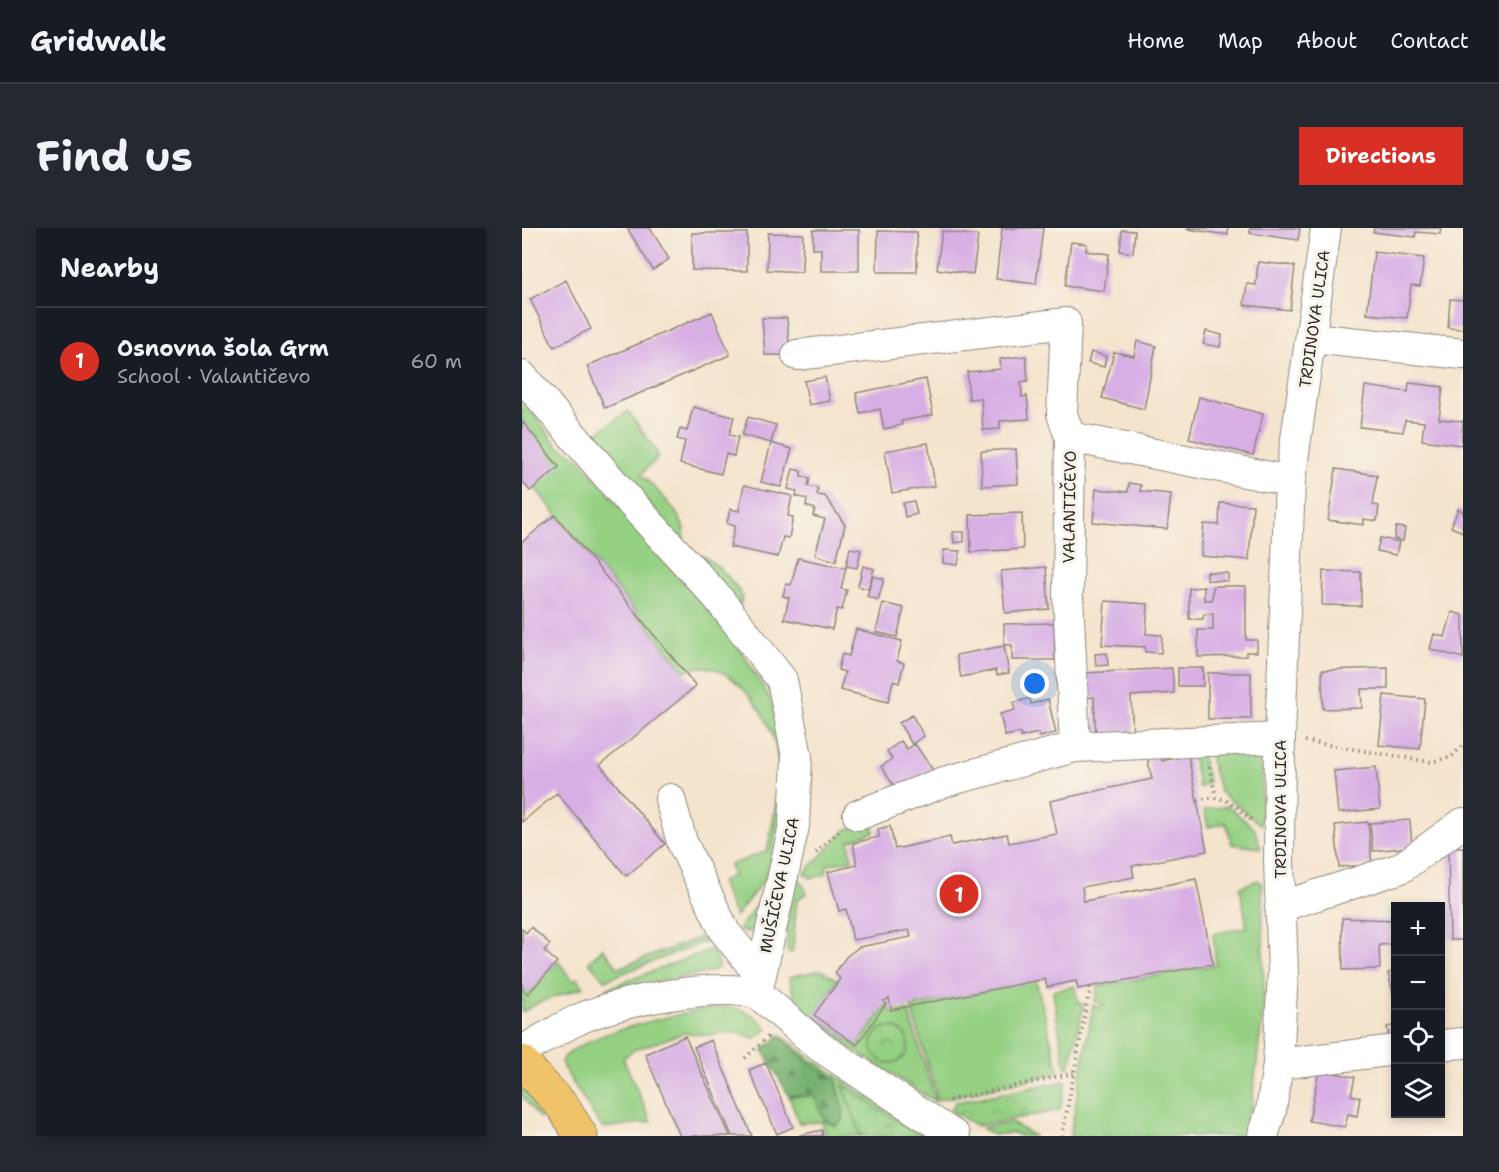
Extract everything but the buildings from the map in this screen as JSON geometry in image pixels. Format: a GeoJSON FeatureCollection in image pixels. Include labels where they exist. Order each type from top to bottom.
{"type":"FeatureCollection","features":[{"type":"Feature","properties":{"kind":"main road"},"geometry":{"type":"LineString","coordinates":[[522,1062],[562,1107],[581,1136]]}},
{"type":"Feature","properties":{"kind":"street","name":"TRDINOVA ULICA"},"geometry":{"type":"LineString","coordinates":[[1263,1136],[1271,1111],[1278,1064],[1283,972],[1280,907],[1280,738],[1290,481],[1326,228]]}},
{"type":"Feature","properties":{"kind":"street","name":"VALANTIČEVO"},"geometry":{"type":"LineString","coordinates":[[796,355],[1066,323],[1062,414],[1070,437],[1068,596],[1075,747]]}},
{"type":"Feature","properties":{"kind":"street"},"geometry":{"type":"LineString","coordinates":[[1311,338],[1463,354]]}},
{"type":"Feature","properties":{"kind":"street","name":"MUŠIČEVA ULICA"},"geometry":{"type":"LineString","coordinates":[[522,375],[616,485],[718,598],[782,680],[797,757],[794,826],[758,983]]}},
{"type":"Feature","properties":{"kind":"street"},"geometry":{"type":"LineString","coordinates":[[1070,437],[1290,481]]}},
{"type":"Feature","properties":{"kind":"street"},"geometry":{"type":"LineString","coordinates":[[858,815],[944,782],[1075,747],[1280,738]]}},
{"type":"Feature","properties":{"kind":"street"},"geometry":{"type":"LineString","coordinates":[[670,799],[682,842],[725,932],[758,983],[819,1046],[955,1136]]}},
{"type":"Feature","properties":{"kind":"street"},"geometry":{"type":"LineString","coordinates":[[1280,907],[1401,868],[1463,823]]}},
{"type":"Feature","properties":{"kind":"street"},"geometry":{"type":"LineString","coordinates":[[522,1051],[575,1021],[599,1012],[713,989],[737,989],[758,983]]}},
{"type":"Feature","properties":{"kind":"street"},"geometry":{"type":"LineString","coordinates":[[1445,1045],[1463,1043]]}},
{"type":"Feature","properties":{"kind":"street"},"geometry":{"type":"LineString","coordinates":[[1278,1064],[1391,1050]]}},
{"type":"Feature","properties":{"kind":"path"},"geometry":{"type":"LineString","coordinates":[[1280,738],[1431,762],[1451,757],[1463,746]]}},
{"type":"Feature","properties":{"kind":"path"},"geometry":{"type":"LineString","coordinates":[[1197,800],[1216,796],[1233,803],[1257,827]]}},
{"type":"Feature","properties":{"kind":"path"},"geometry":{"type":"LineString","coordinates":[[810,858],[858,815]]}},
{"type":"Feature","properties":{"kind":"path"},"geometry":{"type":"LineString","coordinates":[[1062,1136],[1090,987]]}},
{"type":"Feature","properties":{"kind":"path"},"geometry":{"type":"LineString","coordinates":[[745,1058],[777,1028]]}},
{"type":"Feature","properties":{"kind":"path"},"geometry":{"type":"LineString","coordinates":[[946,1106],[950,1100],[1074,1073]]}},
{"type":"Feature","properties":{"kind":"green space"},"geometry":{"type":"Polygon","coordinates":[[[522,399],[558,446],[577,456],[740,649],[771,700],[784,757],[777,830],[767,876],[735,917],[721,882],[733,876],[730,865],[767,851],[776,804],[778,762],[775,742],[767,722],[755,703],[726,674],[706,667],[684,671],[522,472],[522,399]]]}},
{"type":"Feature","properties":{"kind":"green space"},"geometry":{"type":"Polygon","coordinates":[[[628,411],[657,452],[657,459],[641,474],[672,507],[678,517],[683,526],[684,535],[681,543],[594,435],[628,411]]]}},
{"type":"Feature","properties":{"kind":"green space"},"geometry":{"type":"Polygon","coordinates":[[[702,556],[719,568],[738,590],[742,596],[739,611],[698,557],[702,556]]]}},
{"type":"Feature","properties":{"kind":"green space"},"geometry":{"type":"Polygon","coordinates":[[[1209,745],[1262,751],[1261,825],[1220,792],[1212,766],[1209,745]]]}},
{"type":"Feature","properties":{"kind":"green space"},"geometry":{"type":"Polygon","coordinates":[[[1201,753],[1209,782],[1199,788],[1192,755],[1201,753]]]}},
{"type":"Feature","properties":{"kind":"green space"},"geometry":{"type":"Polygon","coordinates":[[[1228,806],[1254,828],[1261,848],[1232,844],[1226,823],[1208,827],[1204,810],[1228,806]]]}},
{"type":"Feature","properties":{"kind":"green space"},"geometry":{"type":"Polygon","coordinates":[[[873,822],[874,832],[849,841],[852,860],[827,865],[826,874],[812,878],[804,874],[846,830],[873,822]]]}},
{"type":"Feature","properties":{"kind":"green space"},"geometry":{"type":"Polygon","coordinates":[[[799,878],[807,893],[797,900],[793,950],[792,953],[788,953],[789,914],[799,878]]]}},
{"type":"Feature","properties":{"kind":"green space"},"geometry":{"type":"Polygon","coordinates":[[[1258,880],[1262,884],[1264,1005],[1251,1108],[1243,1136],[1070,1136],[1093,1005],[1100,1008],[1103,1004],[1095,1001],[1098,986],[1216,965],[1213,934],[1247,927],[1240,887],[1258,880]]]}},
{"type":"Feature","properties":{"kind":"green space"},"geometry":{"type":"Polygon","coordinates":[[[762,897],[766,897],[759,929],[747,932],[738,930],[762,897]]]}},
{"type":"Feature","properties":{"kind":"green space"},"geometry":{"type":"Polygon","coordinates":[[[707,935],[709,940],[605,980],[589,962],[603,948],[618,968],[707,935]]]}},
{"type":"Feature","properties":{"kind":"green space"},"geometry":{"type":"Polygon","coordinates":[[[712,949],[718,961],[718,968],[711,972],[607,991],[606,989],[712,949]]]}},
{"type":"Feature","properties":{"kind":"green space"},"geometry":{"type":"Polygon","coordinates":[[[558,961],[573,981],[577,978],[584,987],[542,1001],[522,1012],[522,989],[528,994],[558,961]]]}},
{"type":"Feature","properties":{"kind":"green space"},"geometry":{"type":"Polygon","coordinates":[[[821,970],[838,980],[814,1016],[857,1046],[888,1003],[890,1012],[908,1010],[936,1102],[817,1027],[797,1006],[789,977],[821,970]]]}},
{"type":"Feature","properties":{"kind":"green space"},"geometry":{"type":"Polygon","coordinates":[[[1036,980],[1059,1073],[938,1100],[911,1007],[1036,980]]]}},
{"type":"Feature","properties":{"kind":"green space"},"geometry":{"type":"Polygon","coordinates":[[[1074,986],[1079,1003],[1084,1004],[1069,1068],[1065,1067],[1053,991],[1074,986]]]}},
{"type":"Feature","properties":{"kind":"green space"},"geometry":{"type":"Polygon","coordinates":[[[720,1007],[746,1012],[763,1023],[767,1029],[755,1039],[738,1032],[711,1035],[684,1033],[634,1050],[623,1058],[651,1122],[602,1128],[561,1061],[572,1051],[590,1041],[634,1025],[720,1007]]]}},
{"type":"Feature","properties":{"kind":"green space"},"geometry":{"type":"Polygon","coordinates":[[[890,1027],[903,1032],[908,1045],[903,1058],[890,1063],[877,1058],[872,1045],[877,1032],[890,1027]]]}},
{"type":"Feature","properties":{"kind":"green space"},"geometry":{"type":"Polygon","coordinates":[[[781,1035],[811,1059],[929,1136],[919,1136],[844,1086],[861,1136],[826,1136],[822,1122],[799,1123],[789,1096],[814,1096],[825,1122],[835,1125],[843,1120],[843,1107],[836,1080],[806,1060],[779,1036],[781,1035]]]}},
{"type":"Feature","properties":{"kind":"green space"},"geometry":{"type":"Polygon","coordinates":[[[779,1036],[806,1060],[836,1080],[843,1107],[843,1120],[836,1126],[824,1119],[814,1096],[789,1096],[763,1050],[779,1036]]]}},
{"type":"Feature","properties":{"kind":"green space"},"geometry":{"type":"Polygon","coordinates":[[[1066,1081],[1060,1110],[977,1126],[950,1110],[956,1102],[1066,1081]]]}},
{"type":"Feature","properties":{"kind":"green space"},"geometry":{"type":"Polygon","coordinates":[[[843,1085],[848,1088],[919,1136],[861,1136],[843,1085]]]}},
{"type":"Feature","properties":{"kind":"green space"},"geometry":{"type":"Polygon","coordinates":[[[522,1087],[544,1114],[540,1119],[522,1096],[522,1087]]]}},
{"type":"Feature","properties":{"kind":"green space"},"geometry":{"type":"Polygon","coordinates":[[[1011,1122],[1034,1136],[1020,1136],[1013,1133],[993,1135],[982,1128],[1011,1122]]]}},
{"type":"Feature","properties":{"kind":"place","name":"Osnovna šola Grm"},"geometry":{"type":"Point","coordinates":[959,894]}}]}
